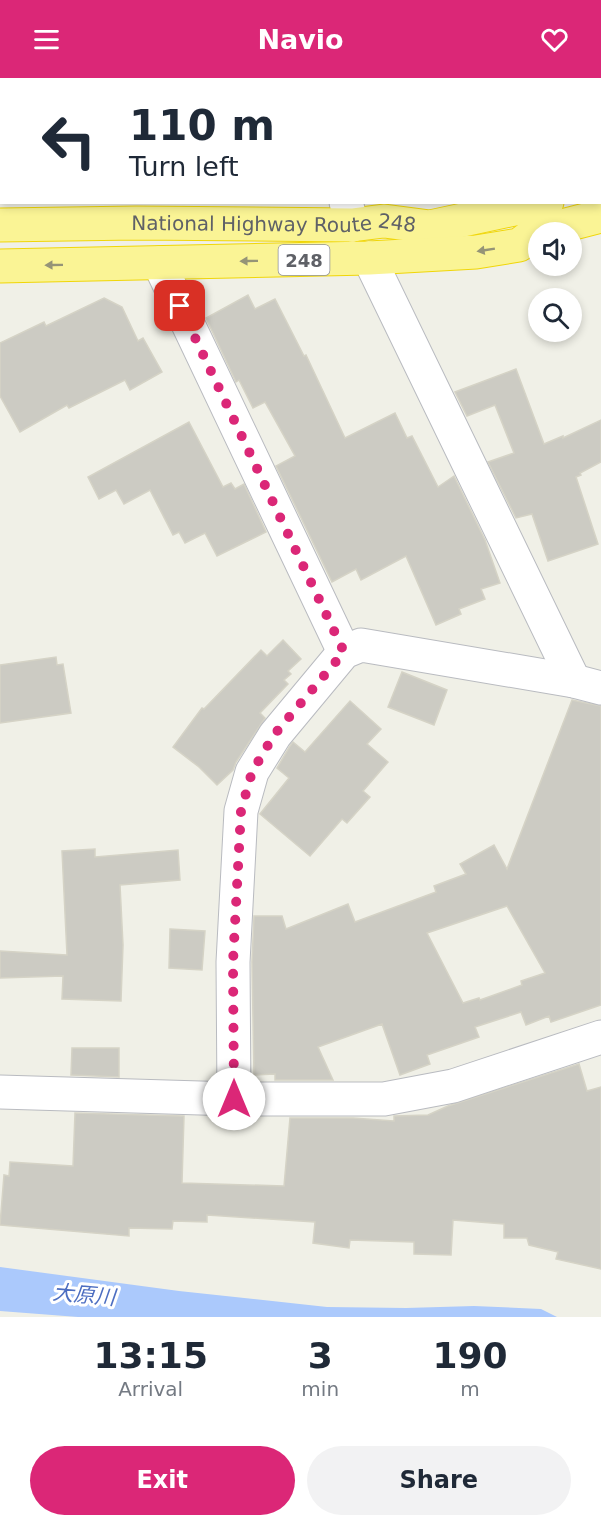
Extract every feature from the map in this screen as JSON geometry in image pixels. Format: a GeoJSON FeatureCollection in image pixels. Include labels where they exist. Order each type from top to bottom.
{"type":"FeatureCollection","features":[{"type":"Feature","properties":{"kind":"highway"},"geometry":{"type":"LineString","coordinates":[[361,216],[443,204]]}},
{"type":"Feature","properties":{"kind":"highway","name":"National Highway Route 248"},"geometry":{"type":"LineString","coordinates":[[0,225],[132,213],[361,216],[430,227],[538,204]]}},
{"type":"Feature","properties":{"kind":"highway","name":"National Highway Route 248"},"geometry":{"type":"LineString","coordinates":[[578,222],[601,216]]}},
{"type":"Feature","properties":{"kind":"highway"},"geometry":{"type":"LineString","coordinates":[[582,237],[601,232]]}},
{"type":"Feature","properties":{"kind":"highway","name":"National Highway Route 248"},"geometry":{"type":"LineString","coordinates":[[0,266],[369,258],[476,252],[528,246]]}},
{"type":"Feature","properties":{"kind":"street"},"geometry":{"type":"LineString","coordinates":[[369,258],[588,684]]}},
{"type":"Feature","properties":{"kind":"street"},"geometry":{"type":"LineString","coordinates":[[159,263],[344,652]]}},
{"type":"Feature","properties":{"kind":"street"},"geometry":{"type":"LineString","coordinates":[[234,1099],[233,962],[241,811],[252,772],[274,735],[344,652],[361,645],[588,684]]}},
{"type":"Feature","properties":{"kind":"street"},"geometry":{"type":"LineString","coordinates":[[0,1092],[234,1099],[384,1099],[453,1086],[601,1037]]}},
{"type":"Feature","properties":{"kind":"water","name":"大原川"},"geometry":{"type":"Polygon","coordinates":[[[0,1267],[179,1291],[327,1307],[474,1306],[541,1309],[557,1317],[78,1317],[0,1311],[0,1267]]]}},
{"type":"Feature","properties":{"kind":"building"},"geometry":{"type":"Polygon","coordinates":[[[248,295],[255,309],[275,299],[304,356],[306,355],[345,438],[395,413],[407,438],[412,436],[438,487],[454,476],[485,540],[500,583],[481,589],[485,599],[459,609],[461,614],[436,625],[406,556],[361,580],[356,569],[332,582],[276,466],[295,456],[265,402],[253,408],[239,380],[236,382],[206,318],[248,295]]]}},
{"type":"Feature","properties":{"kind":"building"},"geometry":{"type":"Polygon","coordinates":[[[104,298],[122,307],[138,341],[143,338],[162,372],[130,390],[125,380],[69,408],[67,405],[20,432],[0,396],[0,343],[44,322],[46,326],[104,298]]]}},
{"type":"Feature","properties":{"kind":"building"},"geometry":{"type":"Polygon","coordinates":[[[516,369],[544,444],[563,436],[563,438],[601,420],[601,462],[576,477],[598,544],[548,561],[532,514],[516,518],[488,462],[514,453],[495,405],[467,416],[455,392],[516,369]]]}},
{"type":"Feature","properties":{"kind":"building"},"geometry":{"type":"Polygon","coordinates":[[[189,422],[223,487],[231,483],[235,489],[244,484],[266,532],[217,556],[205,533],[185,543],[179,532],[173,535],[150,490],[124,504],[116,490],[99,499],[88,477],[189,422]]]}},
{"type":"Feature","properties":{"kind":"building"},"geometry":{"type":"Polygon","coordinates":[[[283,640],[301,659],[288,671],[291,674],[284,680],[288,684],[260,713],[265,718],[233,770],[217,785],[199,767],[173,747],[202,708],[204,709],[261,650],[267,656],[283,640]]]}},
{"type":"Feature","properties":{"kind":"building"},"geometry":{"type":"Polygon","coordinates":[[[56,657],[57,665],[63,664],[71,713],[0,723],[0,665],[56,657]]]}},
{"type":"Feature","properties":{"kind":"building"},"geometry":{"type":"Polygon","coordinates":[[[402,672],[447,690],[434,725],[388,707],[402,672]]]}},
{"type":"Feature","properties":{"kind":"building"},"geometry":{"type":"Polygon","coordinates":[[[572,700],[601,706],[601,1005],[551,1022],[549,1016],[526,1025],[521,1012],[475,1027],[479,1037],[427,1055],[430,1064],[400,1075],[382,1024],[318,1047],[333,1080],[275,1080],[275,1074],[254,1075],[252,962],[254,916],[282,916],[286,929],[348,904],[355,922],[436,892],[434,886],[466,874],[460,864],[494,845],[507,869],[572,700]],[[507,906],[427,933],[463,1003],[479,998],[480,1000],[522,985],[521,981],[545,973],[507,906]]]}},
{"type":"Feature","properties":{"kind":"building"},"geometry":{"type":"Polygon","coordinates":[[[350,701],[381,729],[367,744],[388,762],[363,791],[370,797],[347,823],[342,819],[310,856],[260,814],[289,778],[277,768],[293,742],[305,752],[350,701]]]}},
{"type":"Feature","properties":{"kind":"building"},"geometry":{"type":"Polygon","coordinates":[[[95,849],[95,857],[178,850],[180,880],[120,885],[123,945],[121,1001],[62,999],[63,976],[0,978],[0,951],[67,955],[62,851],[95,849]]]}},
{"type":"Feature","properties":{"kind":"building"},"geometry":{"type":"Polygon","coordinates":[[[170,929],[205,931],[202,970],[169,968],[170,929]]]}},
{"type":"Feature","properties":{"kind":"building"},"geometry":{"type":"Polygon","coordinates":[[[72,1048],[119,1048],[119,1077],[71,1075],[72,1048]]]}},
{"type":"Feature","properties":{"kind":"building"},"geometry":{"type":"Polygon","coordinates":[[[579,1064],[587,1091],[601,1087],[601,1269],[556,1259],[558,1252],[529,1245],[527,1238],[504,1238],[504,1224],[453,1220],[451,1255],[414,1254],[414,1242],[350,1240],[349,1248],[313,1243],[315,1222],[207,1215],[207,1222],[173,1221],[172,1229],[129,1228],[129,1236],[0,1225],[4,1175],[9,1176],[10,1162],[73,1166],[75,1113],[184,1116],[182,1183],[284,1186],[290,1118],[353,1118],[394,1121],[394,1116],[428,1115],[448,1106],[579,1064]]]}},
{"type":"Feature","properties":{"kind":"route"},"geometry":{"type":"LineString","coordinates":[[180,306],[344,652],[274,735],[252,772],[241,811],[233,962],[234,1099]]}}]}
